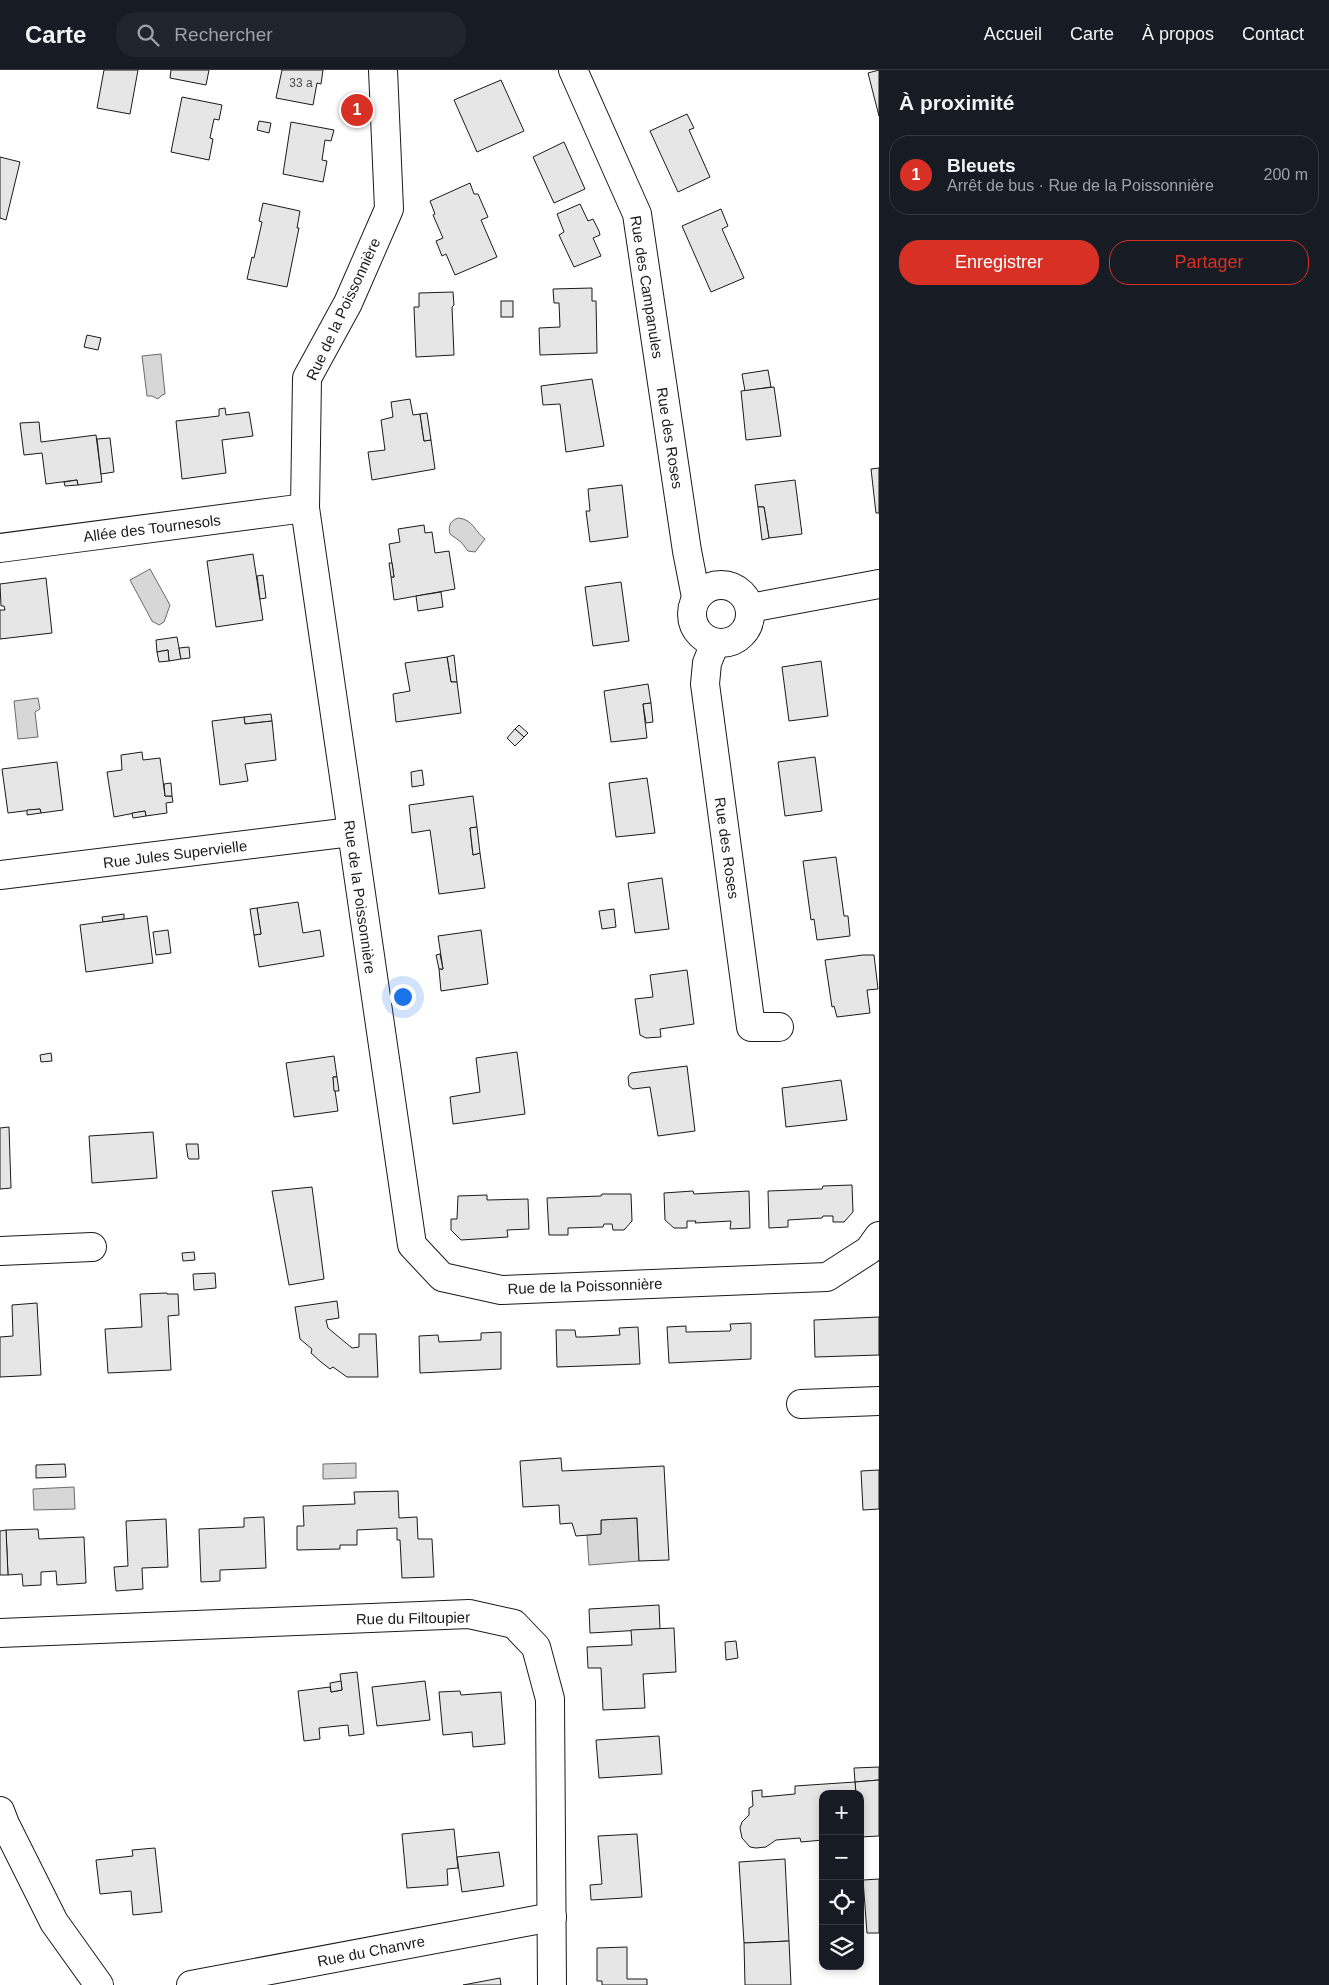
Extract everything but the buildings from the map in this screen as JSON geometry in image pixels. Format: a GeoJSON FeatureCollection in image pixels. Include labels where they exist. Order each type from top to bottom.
{"type":"FeatureCollection","features":[{"type":"Feature","properties":{"kind":"street","name":"Rue de la Poissonnière"},"geometry":{"type":"LineString","coordinates":[[383,70],[389,209],[348,303],[307,378],[305,508],[412,1244],[442,1277],[501,1290],[827,1277],[869,1250],[879,1236]]}},
{"type":"Feature","properties":{"kind":"street","name":"Rue des Campanules"},"geometry":{"type":"LineString","coordinates":[[573,70],[637,214],[659,368]]}},
{"type":"Feature","properties":{"kind":"street","name":"Rue des Roses"},"geometry":{"type":"LineString","coordinates":[[659,368],[687,551],[696,597]]}},
{"type":"Feature","properties":{"kind":"street","name":"Allée des Tournesols"},"geometry":{"type":"LineString","coordinates":[[0,548],[305,508]]}},
{"type":"Feature","properties":{"kind":"street"},"geometry":{"type":"LineString","coordinates":[[722,584],[732,586],[746,599],[750,608],[750,618],[747,627],[741,635],[724,643],[714,643],[706,640],[693,625],[691,615],[696,597],[712,586],[722,584]]}},
{"type":"Feature","properties":{"kind":"street"},"geometry":{"type":"LineString","coordinates":[[750,608],[879,584]]}},
{"type":"Feature","properties":{"kind":"street","name":"Rue des Roses"},"geometry":{"type":"LineString","coordinates":[[714,643],[707,663],[704,684],[751,1027],[779,1027]]}},
{"type":"Feature","properties":{"kind":"street","name":"Rue Jules Supervielle"},"geometry":{"type":"LineString","coordinates":[[0,876],[351,832]]}},
{"type":"Feature","properties":{"kind":"street"},"geometry":{"type":"LineString","coordinates":[[0,1251],[92,1247]]}},
{"type":"Feature","properties":{"kind":"street"},"geometry":{"type":"LineString","coordinates":[[800,1404],[879,1400]]}},
{"type":"Feature","properties":{"kind":"street","name":"Rue du Filtoupier"},"geometry":{"type":"LineString","coordinates":[[0,1633],[469,1614],[514,1624],[536,1647],[550,1699],[552,1985]]}},
{"type":"Feature","properties":{"kind":"street"},"geometry":{"type":"LineString","coordinates":[[0,1811],[54,1922],[99,1985]]}},
{"type":"Feature","properties":{"kind":"street","name":"Rue du Chanvre"},"geometry":{"type":"LineString","coordinates":[[191,1985],[552,1916]]}},
{"type":"Feature","properties":{"kind":"shaded area"},"geometry":{"type":"Polygon","coordinates":[[[161,354],[165,394],[158,399],[147,396],[142,356],[161,354]]]}},
{"type":"Feature","properties":{"kind":"shaded area"},"geometry":{"type":"Polygon","coordinates":[[[458,518],[470,523],[485,539],[475,552],[468,551],[461,542],[450,534],[450,524],[458,518]]]}},
{"type":"Feature","properties":{"kind":"shaded area"},"geometry":{"type":"Polygon","coordinates":[[[150,569],[170,605],[164,622],[159,625],[152,621],[130,580],[150,569]]]}},
{"type":"Feature","properties":{"kind":"shaded area"},"geometry":{"type":"Polygon","coordinates":[[[38,698],[40,709],[35,712],[38,737],[18,739],[14,701],[38,698]]]}},
{"type":"Feature","properties":{"kind":"shaded area"},"geometry":{"type":"Polygon","coordinates":[[[356,1463],[356,1478],[323,1479],[323,1464],[356,1463]]]}},
{"type":"Feature","properties":{"kind":"shaded area"},"geometry":{"type":"Polygon","coordinates":[[[74,1487],[75,1509],[34,1510],[33,1489],[74,1487]]]}},
{"type":"Feature","properties":{"kind":"shaded area"},"geometry":{"type":"Polygon","coordinates":[[[637,1518],[639,1561],[589,1565],[587,1535],[601,1534],[601,1520],[637,1518]]]}},
{"type":"Feature","properties":{"kind":"place","name":"Bleuets"},"geometry":{"type":"Point","coordinates":[357,110]}}]}
